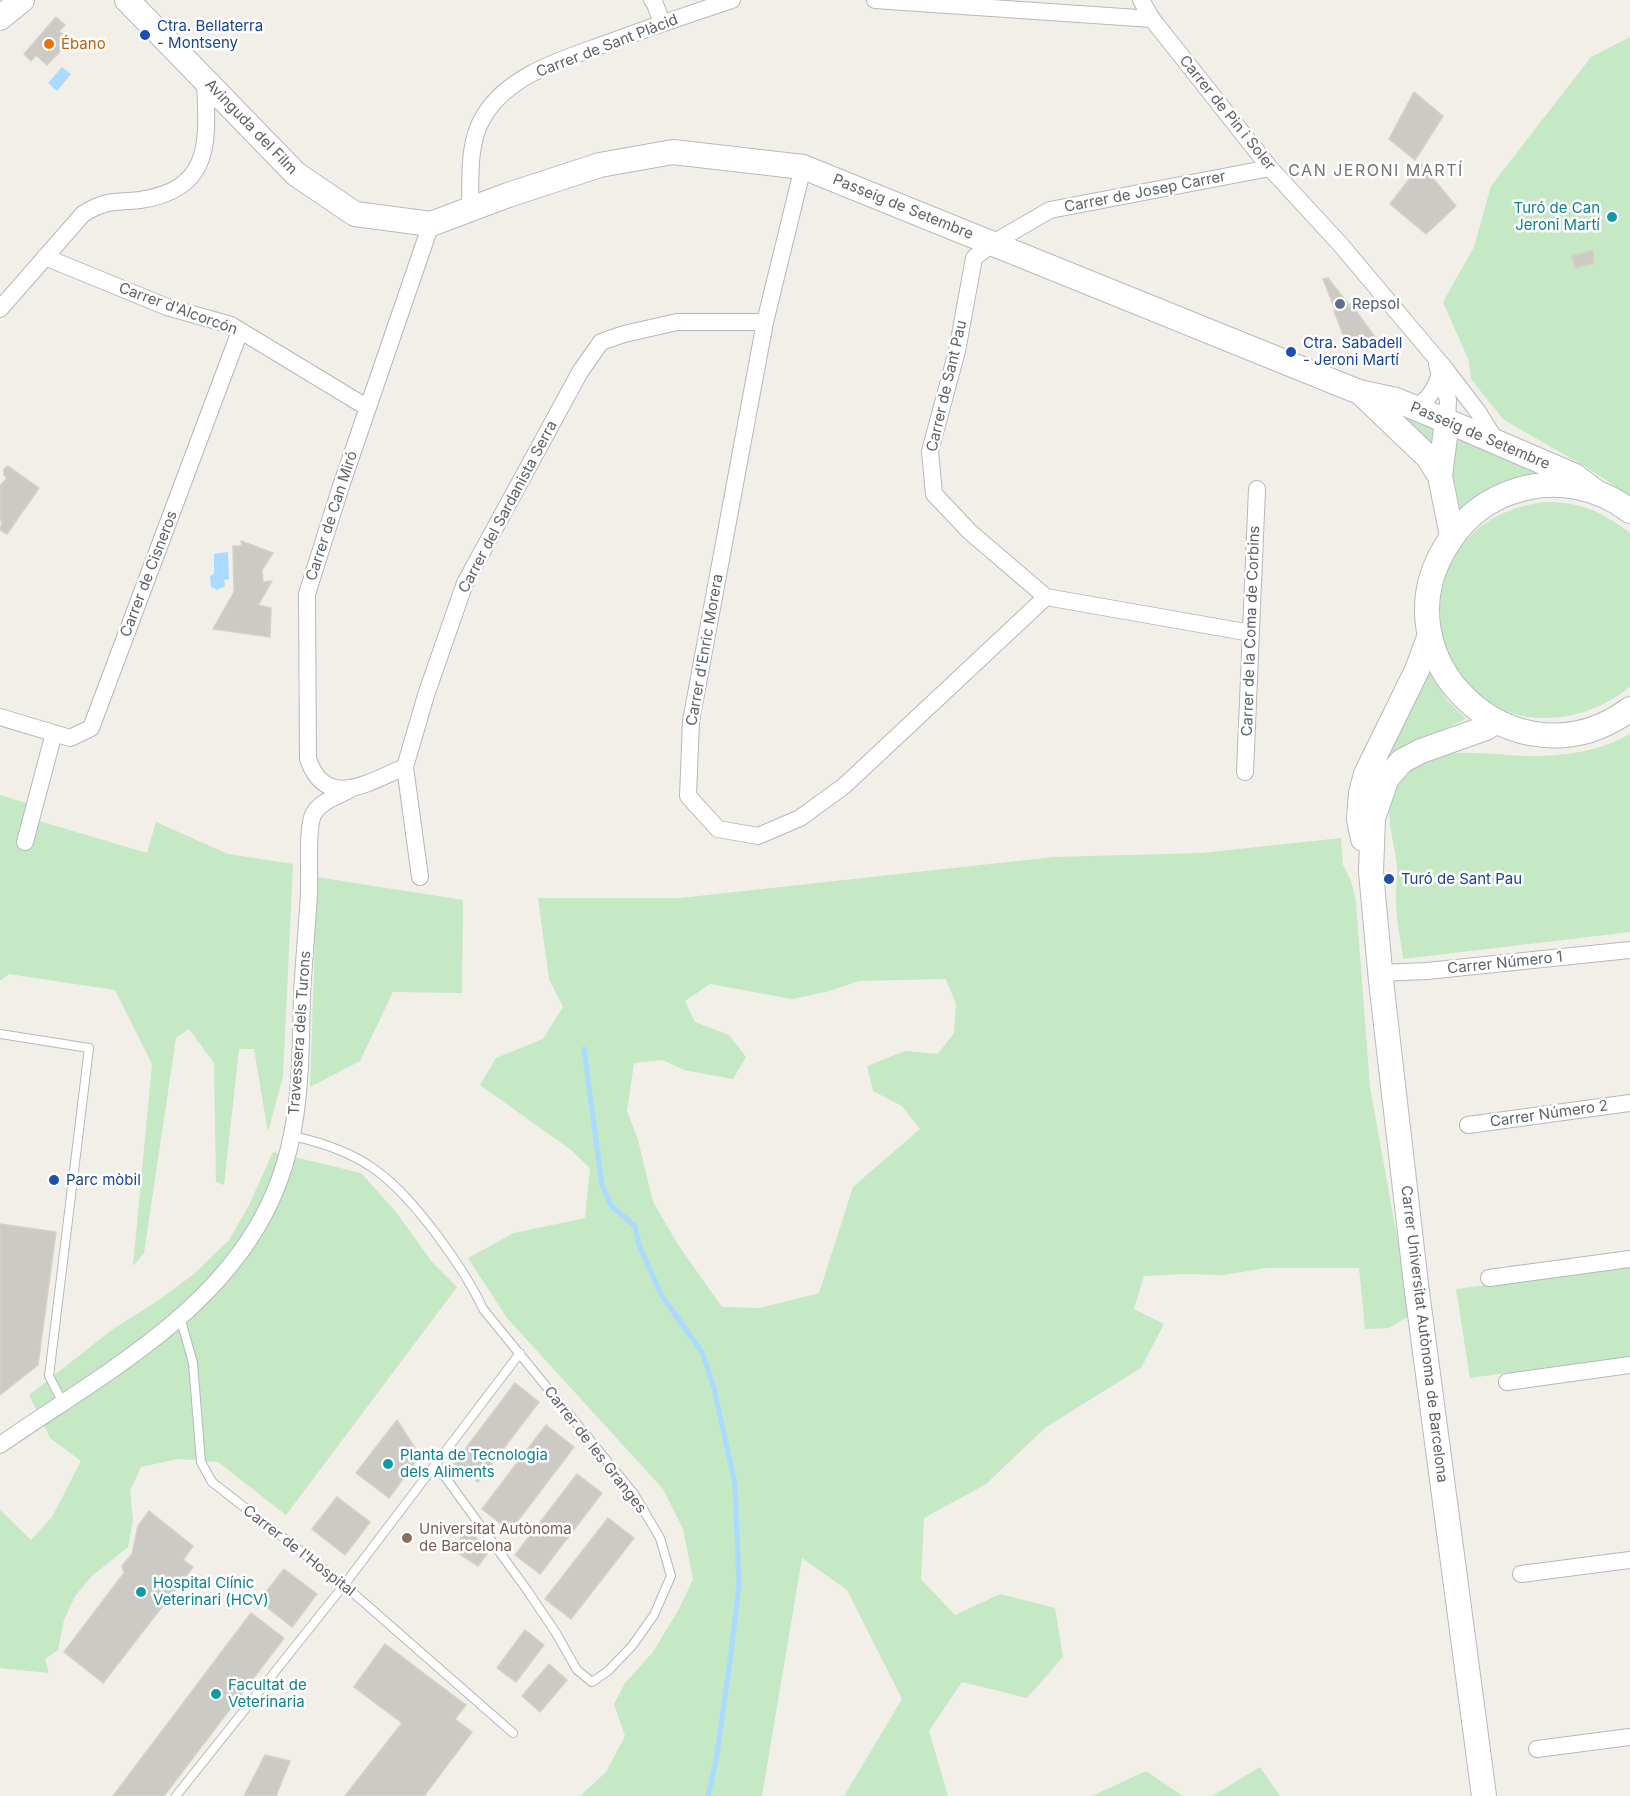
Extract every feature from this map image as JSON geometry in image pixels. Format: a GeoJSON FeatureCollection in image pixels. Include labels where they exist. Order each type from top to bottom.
{"type":"FeatureCollection","features":[{"type":"Feature","properties":{"kind":"street"},"geometry":{"type":"LineString","coordinates":[[0,18],[22,0]]}},
{"type":"Feature","properties":{"kind":"street","name":"Avinguda del Film"},"geometry":{"type":"LineString","coordinates":[[127,0],[296,174],[355,214],[431,224]]}},
{"type":"Feature","properties":{"kind":"street"},"geometry":{"type":"LineString","coordinates":[[652,0],[662,23]]}},
{"type":"Feature","properties":{"kind":"street","name":"Carrer de Sant Plàcid"},"geometry":{"type":"LineString","coordinates":[[470,210],[474,141],[484,116],[503,93],[524,78],[560,61],[732,0]]}},
{"type":"Feature","properties":{"kind":"street"},"geometry":{"type":"LineString","coordinates":[[875,0],[1152,19]]}},
{"type":"Feature","properties":{"kind":"street","name":"Carrer de Pin i Soler"},"geometry":{"type":"LineString","coordinates":[[1141,0],[1152,19],[1270,168],[1340,244],[1478,412],[1496,441]]}},
{"type":"Feature","properties":{"kind":"street"},"geometry":{"type":"LineString","coordinates":[[0,309],[83,214],[98,204],[163,195],[179,187],[192,176],[201,161],[207,139],[205,79]]}},
{"type":"Feature","properties":{"kind":"street","name":"Passeig de Setembre"},"geometry":{"type":"LineString","coordinates":[[431,224],[600,165],[673,152],[803,167],[1359,392],[1396,400],[1496,441],[1575,477],[1596,492]]}},
{"type":"Feature","properties":{"kind":"street","name":"Carrer d'Enric Morera"},"geometry":{"type":"LineString","coordinates":[[803,167],[765,322],[691,721],[688,796],[718,829],[758,836],[800,818],[844,786],[1046,597]]}},
{"type":"Feature","properties":{"kind":"street","name":"Carrer de Josep Carrer"},"geometry":{"type":"LineString","coordinates":[[993,243],[1050,210],[1270,168]]}},
{"type":"Feature","properties":{"kind":"street","name":"Carrer de Can Miró"},"geometry":{"type":"LineString","coordinates":[[351,788],[337,789],[322,784],[312,772],[308,759],[307,594],[431,224]]}},
{"type":"Feature","properties":{"kind":"street","name":"Carrer de Sant Pau"},"geometry":{"type":"LineString","coordinates":[[993,243],[974,258],[957,351],[930,451],[934,494],[970,532],[1046,597]]}},
{"type":"Feature","properties":{"kind":"street","name":"Carrer d'Alcorcón"},"geometry":{"type":"LineString","coordinates":[[45,257],[167,307],[231,325],[368,408]]}},
{"type":"Feature","properties":{"kind":"street","name":"Carrer del Sardanista Serra"},"geometry":{"type":"LineString","coordinates":[[420,877],[405,767],[426,694],[465,583],[580,372],[602,342],[624,334],[677,322],[765,322]]}},
{"type":"Feature","properties":{"kind":"street","name":"Carrer de Cisneros"},"geometry":{"type":"LineString","coordinates":[[0,717],[70,738],[91,728],[240,331]]}},
{"type":"Feature","properties":{"kind":"street"},"geometry":{"type":"LineString","coordinates":[[1412,407],[1421,404],[1432,394],[1438,366]]}},
{"type":"Feature","properties":{"kind":"street","name":"Carrer de Pin i Soler"},"geometry":{"type":"LineString","coordinates":[[1438,366],[1448,400],[1447,421]]}},
{"type":"Feature","properties":{"kind":"street","name":"Passeig de Setembre"},"geometry":{"type":"LineString","coordinates":[[1359,392],[1428,457],[1440,476],[1452,536]]}},
{"type":"Feature","properties":{"kind":"street"},"geometry":{"type":"LineString","coordinates":[[1440,476],[1447,421]]}},
{"type":"Feature","properties":{"kind":"street"},"geometry":{"type":"LineString","coordinates":[[1630,511],[1596,492],[1559,485],[1521,489],[1487,504],[1465,521],[1452,536],[1440,556],[1432,578],[1428,612],[1430,635],[1439,663],[1451,683],[1471,705],[1495,722],[1535,735],[1569,735],[1601,726],[1630,709]]}},
{"type":"Feature","properties":{"kind":"street","name":"Carrer de la Coma de Corbins"},"geometry":{"type":"LineString","coordinates":[[1245,772],[1257,489]]}},
{"type":"Feature","properties":{"kind":"street"},"geometry":{"type":"LineString","coordinates":[[1046,597],[1251,633]]}},
{"type":"Feature","properties":{"kind":"street","name":"Carrer Universitat Autònoma de Barcelona"},"geometry":{"type":"LineString","coordinates":[[1371,872],[1359,819],[1361,793],[1366,774],[1418,670],[1430,635]]}},
{"type":"Feature","properties":{"kind":"street","name":"Carrer Universitat Autònoma de Barcelona"},"geometry":{"type":"LineString","coordinates":[[1484,1796],[1428,1374],[1380,973],[1371,872],[1373,818],[1388,778],[1402,761],[1421,751],[1486,728],[1495,722]]}},
{"type":"Feature","properties":{"kind":"street"},"geometry":{"type":"LineString","coordinates":[[25,842],[54,733]]}},
{"type":"Feature","properties":{"kind":"street","name":"Carrer de Can Miró"},"geometry":{"type":"LineString","coordinates":[[309,895],[311,821],[314,813],[326,802],[351,788],[405,767]]}},
{"type":"Feature","properties":{"kind":"street","name":"Travessera dels Turons"},"geometry":{"type":"LineString","coordinates":[[0,1445],[110,1370],[180,1317],[232,1264],[258,1226],[277,1187],[292,1136],[300,1080],[303,969],[309,895]]}},
{"type":"Feature","properties":{"kind":"street","name":"Carrer Número 1"},"geometry":{"type":"LineString","coordinates":[[1380,973],[1427,971],[1630,950]]}},
{"type":"Feature","properties":{"kind":"street","name":"Carrer Número 2"},"geometry":{"type":"LineString","coordinates":[[1468,1125],[1630,1103]]}},
{"type":"Feature","properties":{"kind":"street"},"geometry":{"type":"LineString","coordinates":[[1489,1278],[1630,1259]]}},
{"type":"Feature","properties":{"kind":"street"},"geometry":{"type":"LineString","coordinates":[[1508,1382],[1630,1365]]}},
{"type":"Feature","properties":{"kind":"street"},"geometry":{"type":"LineString","coordinates":[[1521,1574],[1630,1560]]}},
{"type":"Feature","properties":{"kind":"street"},"geometry":{"type":"LineString","coordinates":[[1537,1749],[1630,1737]]}},
{"type":"Feature","properties":{"kind":"lane"},"geometry":{"type":"LineString","coordinates":[[0,1034],[89,1048],[50,1376],[62,1401]]}},
{"type":"Feature","properties":{"kind":"lane","name":"Carrer de les Granges"},"geometry":{"type":"LineString","coordinates":[[292,1136],[314,1140],[353,1155],[393,1182],[411,1201],[449,1251],[474,1289],[483,1309],[634,1494],[660,1538],[671,1576],[654,1615],[632,1646],[608,1671],[592,1682],[577,1670],[556,1633],[527,1590],[435,1463]]}},
{"type":"Feature","properties":{"kind":"lane","name":"Carrer de l'Hospital"},"geometry":{"type":"LineString","coordinates":[[180,1317],[193,1363],[198,1443],[205,1473],[220,1489],[345,1585],[513,1733]]}},
{"type":"Feature","properties":{"kind":"lane"},"geometry":{"type":"LineString","coordinates":[[176,1796],[345,1585],[520,1353]]}},
{"type":"Feature","properties":{"kind":"green space"},"geometry":{"type":"Polygon","coordinates":[[[1630,37],[1630,496],[1586,467],[1504,420],[1471,379],[1469,361],[1443,302],[1474,247],[1491,186],[1591,57],[1630,37]]]}},
{"type":"Feature","properties":{"kind":"green space"},"geometry":{"type":"Polygon","coordinates":[[[1392,408],[1439,426],[1434,447],[1392,408]]]}},
{"type":"Feature","properties":{"kind":"green space"},"geometry":{"type":"Polygon","coordinates":[[[1451,435],[1554,475],[1483,495],[1460,509],[1447,449],[1451,435]]]}},
{"type":"Feature","properties":{"kind":"green space"},"geometry":{"type":"Polygon","coordinates":[[[1545,502],[1558,502],[1590,509],[1630,533],[1630,687],[1608,702],[1584,712],[1559,717],[1535,718],[1511,713],[1489,703],[1469,687],[1452,665],[1446,652],[1441,630],[1440,608],[1449,567],[1459,550],[1472,535],[1504,513],[1545,502]]]}},
{"type":"Feature","properties":{"kind":"green space"},"geometry":{"type":"Polygon","coordinates":[[[1428,671],[1447,700],[1466,719],[1422,739],[1379,768],[1428,671]]]}},
{"type":"Feature","properties":{"kind":"green space"},"geometry":{"type":"Polygon","coordinates":[[[1630,734],[1630,932],[1403,959],[1396,907],[1397,868],[1389,808],[1392,793],[1406,773],[1436,756],[1453,753],[1526,756],[1566,754],[1598,747],[1630,734]]]}},
{"type":"Feature","properties":{"kind":"green space"},"geometry":{"type":"Polygon","coordinates":[[[0,795],[30,804],[29,818],[147,853],[156,822],[228,854],[293,864],[283,1076],[268,1132],[254,1049],[239,1049],[224,1185],[216,1182],[214,1063],[189,1029],[176,1038],[144,1253],[133,1266],[152,1064],[115,990],[9,974],[0,981],[0,795]]]}},
{"type":"Feature","properties":{"kind":"green space"},"geometry":{"type":"Polygon","coordinates":[[[1341,838],[1343,865],[1351,881],[1356,902],[1370,1087],[1411,1315],[1389,1328],[1365,1329],[1359,1268],[1266,1268],[1224,1275],[1144,1276],[1134,1309],[1164,1324],[1141,1368],[1046,1427],[986,1484],[924,1518],[921,1579],[955,1615],[1000,1594],[1055,1608],[1063,1657],[1027,1698],[962,1682],[929,1731],[948,1796],[844,1796],[902,1699],[847,1590],[802,1558],[762,1796],[580,1796],[606,1772],[625,1736],[614,1704],[625,1683],[653,1652],[679,1609],[693,1579],[683,1529],[663,1489],[507,1318],[468,1258],[514,1233],[585,1218],[590,1168],[571,1150],[480,1085],[496,1058],[543,1039],[563,1007],[549,979],[538,898],[680,898],[1054,857],[1202,853],[1341,838]],[[946,979],[859,981],[826,992],[792,999],[710,984],[685,1001],[695,1022],[729,1035],[746,1057],[733,1079],[684,1070],[663,1060],[634,1063],[627,1111],[638,1140],[653,1202],[679,1246],[722,1307],[759,1308],[819,1293],[853,1187],[920,1129],[902,1106],[873,1091],[867,1066],[905,1051],[938,1054],[954,1033],[956,1004],[946,979]]]}},
{"type":"Feature","properties":{"kind":"green space"},"geometry":{"type":"Polygon","coordinates":[[[317,877],[463,900],[462,993],[393,992],[360,1061],[310,1087],[317,877]]]}},
{"type":"Feature","properties":{"kind":"green space"},"geometry":{"type":"Polygon","coordinates":[[[273,1152],[361,1173],[396,1212],[432,1262],[457,1287],[286,1515],[218,1462],[178,1459],[141,1467],[130,1491],[133,1520],[128,1547],[92,1576],[75,1596],[64,1620],[58,1650],[45,1659],[49,1673],[0,1668],[0,1510],[31,1540],[52,1517],[81,1461],[50,1438],[29,1395],[113,1329],[156,1302],[194,1274],[229,1240],[249,1205],[273,1152]]]}},
{"type":"Feature","properties":{"kind":"green space"},"geometry":{"type":"Polygon","coordinates":[[[1630,1266],[1630,1356],[1470,1378],[1456,1289],[1630,1266]]]}},
{"type":"Feature","properties":{"kind":"green space"},"geometry":{"type":"Polygon","coordinates":[[[1260,1767],[1280,1796],[1212,1796],[1260,1767]]]}},
{"type":"Feature","properties":{"kind":"green space"},"geometry":{"type":"Polygon","coordinates":[[[1146,1771],[1183,1796],[1092,1796],[1146,1771]]]}},
{"type":"Feature","properties":{"kind":"water"},"geometry":{"type":"Polygon","coordinates":[[[62,67],[71,74],[57,91],[48,83],[62,67]]]}},
{"type":"Feature","properties":{"kind":"water"},"geometry":{"type":"Polygon","coordinates":[[[228,552],[229,579],[224,580],[225,586],[217,590],[211,587],[210,576],[214,574],[214,554],[228,552]]]}},
{"type":"Feature","properties":{"kind":"building","name":"Ébano"},"geometry":{"type":"Polygon","coordinates":[[[56,17],[65,25],[59,31],[70,41],[47,65],[36,55],[31,61],[24,54],[56,17]]]}},
{"type":"Feature","properties":{"kind":"building"},"geometry":{"type":"Polygon","coordinates":[[[1414,92],[1443,116],[1415,160],[1389,139],[1414,92]]]}},
{"type":"Feature","properties":{"kind":"building"},"geometry":{"type":"Polygon","coordinates":[[[1421,164],[1456,206],[1426,234],[1390,204],[1421,164]]]}},
{"type":"Feature","properties":{"kind":"building"},"geometry":{"type":"Polygon","coordinates":[[[1593,250],[1594,263],[1575,268],[1572,256],[1593,250]]]}},
{"type":"Feature","properties":{"kind":"building"},"geometry":{"type":"Polygon","coordinates":[[[1328,278],[1350,306],[1336,312],[1323,279],[1328,278]]]}},
{"type":"Feature","properties":{"kind":"building"},"geometry":{"type":"Polygon","coordinates":[[[1351,304],[1375,337],[1352,347],[1347,345],[1334,311],[1351,304]]]}},
{"type":"Feature","properties":{"kind":"building"},"geometry":{"type":"Polygon","coordinates":[[[8,466],[39,488],[7,534],[0,530],[2,522],[0,520],[0,486],[7,478],[4,475],[4,469],[8,466]]]}},
{"type":"Feature","properties":{"kind":"building"},"geometry":{"type":"Polygon","coordinates":[[[241,541],[273,553],[262,570],[263,582],[272,581],[258,605],[271,608],[270,637],[213,629],[234,592],[233,546],[242,546],[241,541]]]}},
{"type":"Feature","properties":{"kind":"building"},"geometry":{"type":"Polygon","coordinates":[[[0,1224],[56,1232],[38,1365],[0,1395],[0,1224]]]}},
{"type":"Feature","properties":{"kind":"building"},"geometry":{"type":"Polygon","coordinates":[[[515,1383],[539,1402],[478,1482],[454,1464],[515,1383]]]}},
{"type":"Feature","properties":{"kind":"building","name":"Planta de Tecnologia dels Aliments"},"geometry":{"type":"Polygon","coordinates":[[[397,1420],[420,1456],[389,1498],[356,1473],[397,1420]]]}},
{"type":"Feature","properties":{"kind":"building"},"geometry":{"type":"Polygon","coordinates":[[[546,1425],[574,1447],[510,1531],[482,1509],[546,1425]]]}},
{"type":"Feature","properties":{"kind":"building"},"geometry":{"type":"Polygon","coordinates":[[[577,1474],[602,1493],[540,1574],[515,1555],[577,1474]]]}},
{"type":"Feature","properties":{"kind":"building"},"geometry":{"type":"Polygon","coordinates":[[[337,1497],[370,1522],[345,1555],[312,1529],[337,1497]]]}},
{"type":"Feature","properties":{"kind":"building","name":"Hospital Clínic Veterinari (HCV)"},"geometry":{"type":"Polygon","coordinates":[[[149,1511],[193,1546],[183,1560],[193,1567],[103,1683],[64,1652],[124,1573],[122,1566],[132,1554],[138,1526],[149,1511]]]}},
{"type":"Feature","properties":{"kind":"building"},"geometry":{"type":"Polygon","coordinates":[[[608,1518],[634,1538],[571,1619],[545,1599],[608,1518]]]}},
{"type":"Feature","properties":{"kind":"building"},"geometry":{"type":"Polygon","coordinates":[[[469,1527],[487,1554],[478,1566],[452,1549],[469,1527]]]}},
{"type":"Feature","properties":{"kind":"building"},"geometry":{"type":"Polygon","coordinates":[[[284,1569],[317,1594],[292,1627],[259,1601],[284,1569]]]}},
{"type":"Feature","properties":{"kind":"building","name":"Facultat de Veterinaria"},"geometry":{"type":"Polygon","coordinates":[[[251,1613],[284,1638],[164,1796],[113,1796],[251,1613]]]}},
{"type":"Feature","properties":{"kind":"building"},"geometry":{"type":"Polygon","coordinates":[[[525,1630],[544,1645],[516,1682],[497,1668],[525,1630]]]}},
{"type":"Feature","properties":{"kind":"building"},"geometry":{"type":"Polygon","coordinates":[[[385,1644],[466,1705],[455,1719],[472,1732],[424,1796],[345,1796],[402,1723],[354,1687],[385,1644]]]}},
{"type":"Feature","properties":{"kind":"building"},"geometry":{"type":"Polygon","coordinates":[[[549,1664],[567,1680],[540,1712],[522,1696],[549,1664]]]}},
{"type":"Feature","properties":{"kind":"building","name":"Facultat de Veterinaria"},"geometry":{"type":"Polygon","coordinates":[[[265,1755],[290,1761],[276,1796],[244,1796],[265,1755]]]}},
{"type":"Feature","properties":{"kind":"waterway"},"geometry":{"type":"LineString","coordinates":[[584,1049],[602,1185],[612,1207],[635,1226],[639,1245],[662,1296],[702,1352],[714,1388],[735,1484],[739,1585],[716,1761],[708,1796]]}},
{"type":"Feature","properties":{"kind":"place","name":"Ctra. Bellaterra - Montseny"},"geometry":{"type":"Point","coordinates":[145,35]}},
{"type":"Feature","properties":{"kind":"place","name":"Ébano"},"geometry":{"type":"Point","coordinates":[49,44]}},
{"type":"Feature","properties":{"kind":"place","name":"Turó de Can Jeroni Martí"},"geometry":{"type":"Point","coordinates":[1612,217]}},
{"type":"Feature","properties":{"kind":"place","name":"Repsol"},"geometry":{"type":"Point","coordinates":[1340,304]}},
{"type":"Feature","properties":{"kind":"place","name":"Ctra. Sabadell - Jeroni Martí"},"geometry":{"type":"Point","coordinates":[1291,352]}},
{"type":"Feature","properties":{"kind":"place","name":"Turó de Sant Pau"},"geometry":{"type":"Point","coordinates":[1389,879]}},
{"type":"Feature","properties":{"kind":"place","name":"Parc mòbil"},"geometry":{"type":"Point","coordinates":[54,1180]}},
{"type":"Feature","properties":{"kind":"place","name":"Planta de Tecnologia dels Aliments"},"geometry":{"type":"Point","coordinates":[388,1464]}},
{"type":"Feature","properties":{"kind":"place","name":"Universitat Autònoma de Barcelona"},"geometry":{"type":"Point","coordinates":[407,1538]}},
{"type":"Feature","properties":{"kind":"place","name":"Hospital Clínic Veterinari (HCV)"},"geometry":{"type":"Point","coordinates":[141,1592]}},
{"type":"Feature","properties":{"kind":"place","name":"Facultat de Veterinaria"},"geometry":{"type":"Point","coordinates":[216,1694]}},
{"type":"Feature","properties":{"kind":"district","name":"CAN JERONI MARTÍ"},"geometry":{"type":"Point","coordinates":[1376,171]}}]}
